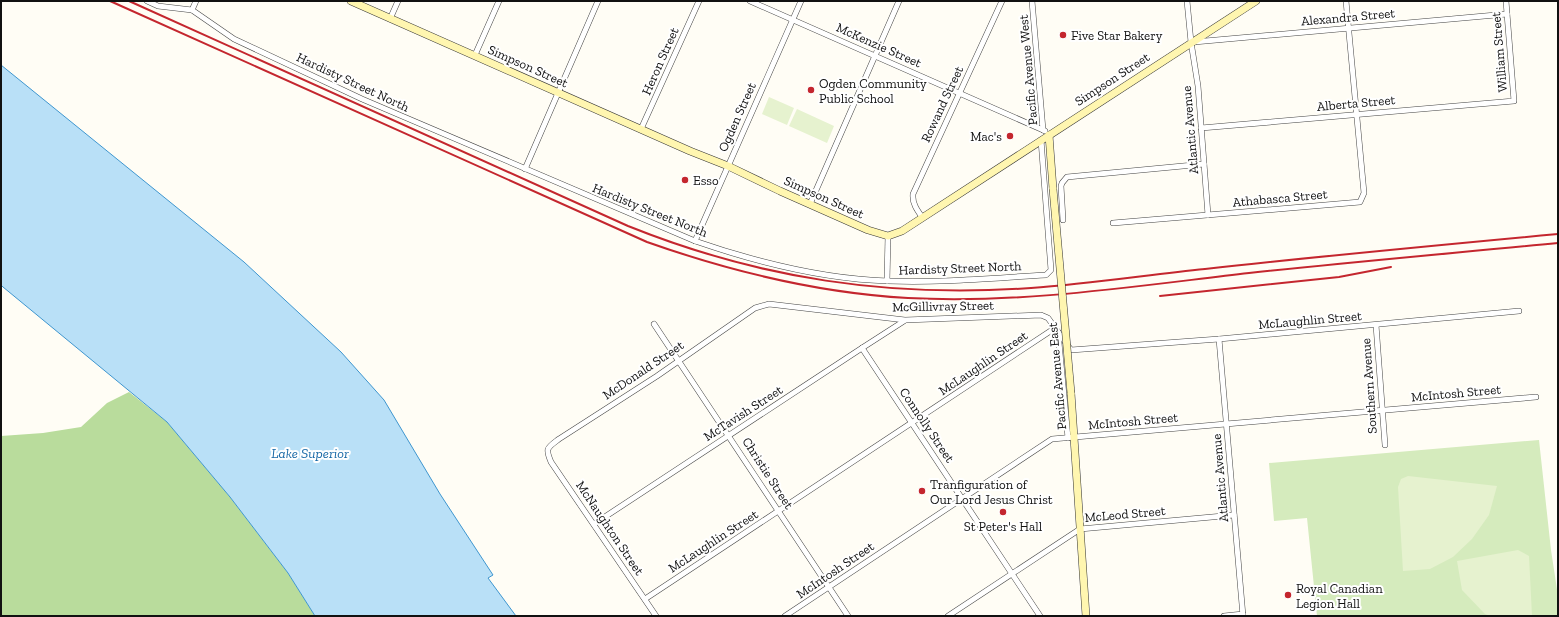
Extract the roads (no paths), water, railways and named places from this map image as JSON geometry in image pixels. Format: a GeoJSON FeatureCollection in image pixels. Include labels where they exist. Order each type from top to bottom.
{"type":"FeatureCollection","features":[{"type":"Feature","properties":{"kind":"main road","name":"Simpson Street"},"geometry":{"type":"LineString","coordinates":[[351,1],[728,166],[868,230],[888,236],[902,231],[1041,140],[1046,132],[1256,1]]}},
{"type":"Feature","properties":{"kind":"main road","name":"Pacific Avenue East"},"geometry":{"type":"LineString","coordinates":[[1046,132],[1053,189],[1071,393],[1071,438],[1080,529],[1086,616]]}},
{"type":"Feature","properties":{"kind":"street","name":"Hardisty Street North"},"geometry":{"type":"LineString","coordinates":[[147,1],[158,6],[192,10],[234,38],[362,99],[694,241],[752,259],[847,278],[887,281],[922,281],[1046,275],[1049,273],[1051,270],[1051,263],[1041,140]]}},
{"type":"Feature","properties":{"kind":"street"},"geometry":{"type":"LineString","coordinates":[[192,10],[196,1]]}},
{"type":"Feature","properties":{"kind":"street"},"geometry":{"type":"LineString","coordinates":[[390,19],[398,1]]}},
{"type":"Feature","properties":{"kind":"street"},"geometry":{"type":"LineString","coordinates":[[475,55],[499,1]]}},
{"type":"Feature","properties":{"kind":"street"},"geometry":{"type":"LineString","coordinates":[[525,169],[598,1]]}},
{"type":"Feature","properties":{"kind":"street","name":"Heron Street"},"geometry":{"type":"LineString","coordinates":[[641,129],[699,1]]}},
{"type":"Feature","properties":{"kind":"street","name":"McKenzie Street"},"geometry":{"type":"LineString","coordinates":[[750,1],[875,55],[1046,132]]}},
{"type":"Feature","properties":{"kind":"street","name":"Ogden Street"},"geometry":{"type":"LineString","coordinates":[[694,241],[800,1]]}},
{"type":"Feature","properties":{"kind":"street"},"geometry":{"type":"LineString","coordinates":[[810,204],[899,1]]}},
{"type":"Feature","properties":{"kind":"street","name":"Rowand Street"},"geometry":{"type":"LineString","coordinates":[[922,217],[915,206],[913,194],[1002,1]]}},
{"type":"Feature","properties":{"kind":"street","name":"Pacific Avenue West"},"geometry":{"type":"LineString","coordinates":[[1032,1],[1046,132]]}},
{"type":"Feature","properties":{"kind":"street","name":"Atlantic Avenue"},"geometry":{"type":"LineString","coordinates":[[1187,1],[1191,42],[1198,86],[1208,216]]}},
{"type":"Feature","properties":{"kind":"street"},"geometry":{"type":"LineString","coordinates":[[1346,1],[1356,114]]}},
{"type":"Feature","properties":{"kind":"street","name":"William Street"},"geometry":{"type":"LineString","coordinates":[[1506,1],[1514,101]]}},
{"type":"Feature","properties":{"kind":"street","name":"Alexandra Street"},"geometry":{"type":"LineString","coordinates":[[1191,42],[1507,14]]}},
{"type":"Feature","properties":{"kind":"street","name":"Alberta Street"},"geometry":{"type":"LineString","coordinates":[[1201,128],[1514,101]]}},
{"type":"Feature","properties":{"kind":"street","name":"Athabasca Street"},"geometry":{"type":"LineString","coordinates":[[1113,223],[1360,202],[1364,193],[1356,114]]}},
{"type":"Feature","properties":{"kind":"street"},"geometry":{"type":"LineString","coordinates":[[1063,220],[1061,186],[1067,177],[1204,164]]}},
{"type":"Feature","properties":{"kind":"street"},"geometry":{"type":"LineString","coordinates":[[887,281],[888,236]]}},
{"type":"Feature","properties":{"kind":"street","name":"McGillivray Street"},"geometry":{"type":"LineString","coordinates":[[755,308],[769,304],[905,320],[1041,315],[1048,318],[1057,330]]}},
{"type":"Feature","properties":{"kind":"street","name":"McDonald Street"},"geometry":{"type":"LineString","coordinates":[[547,452],[548,448],[559,439],[755,308]]}},
{"type":"Feature","properties":{"kind":"street","name":"McLaughlin Street"},"geometry":{"type":"LineString","coordinates":[[645,600],[913,422],[1057,330],[1071,350],[1219,339],[1519,311]]}},
{"type":"Feature","properties":{"kind":"street","name":"McTavish Street"},"geometry":{"type":"LineString","coordinates":[[594,524],[905,320]]}},
{"type":"Feature","properties":{"kind":"street","name":"Christie Street"},"geometry":{"type":"LineString","coordinates":[[654,324],[730,435],[848,616]]}},
{"type":"Feature","properties":{"kind":"street","name":"Southern Avenue"},"geometry":{"type":"LineString","coordinates":[[1376,325],[1385,445]]}},
{"type":"Feature","properties":{"kind":"street"},"geometry":{"type":"LineString","coordinates":[[1057,330],[1071,438]]}},
{"type":"Feature","properties":{"kind":"street","name":"Atlantic Avenue"},"geometry":{"type":"LineString","coordinates":[[1219,339],[1243,615]]}},
{"type":"Feature","properties":{"kind":"street","name":"Connolly Street"},"geometry":{"type":"LineString","coordinates":[[862,348],[913,422],[1040,616]]}},
{"type":"Feature","properties":{"kind":"street","name":"McIntosh Street"},"geometry":{"type":"LineString","coordinates":[[785,616],[1052,439],[1536,398]]}},
{"type":"Feature","properties":{"kind":"street","name":"McNaughton Street"},"geometry":{"type":"LineString","coordinates":[[547,452],[551,462],[656,616]]}},
{"type":"Feature","properties":{"kind":"street","name":"McLeod Street"},"geometry":{"type":"LineString","coordinates":[[948,616],[1080,529],[1234,515]]}},
{"type":"Feature","properties":{"kind":"street"},"geometry":{"type":"LineString","coordinates":[[1224,616],[1243,615]]}},
{"type":"Feature","properties":{"kind":"water","name":"Lake Superior"},"geometry":{"type":"Polygon","coordinates":[[[1,65],[244,262],[341,352],[384,400],[440,494],[493,575],[488,578],[516,616],[315,616],[288,573],[230,497],[167,422],[1,285],[1,65]]]}},
{"type":"Feature","properties":{"kind":"railway"},"geometry":{"type":"LineString","coordinates":[[110,1],[647,242],[743,272],[808,286],[908,298],[951,299],[1036,296],[1079,293],[1288,269],[1558,243]]}},
{"type":"Feature","properties":{"kind":"railway"},"geometry":{"type":"LineString","coordinates":[[129,1],[628,226],[677,244],[727,259],[776,272],[826,281],[876,287],[927,290],[1031,288],[1425,246],[1558,234]]}},
{"type":"Feature","properties":{"kind":"railway"},"geometry":{"type":"LineString","coordinates":[[1160,296],[1339,277],[1391,267]]}},
{"type":"Feature","properties":{"kind":"place","name":"Five Star Bakery"},"geometry":{"type":"Point","coordinates":[1063,35]}},
{"type":"Feature","properties":{"kind":"place","name":"Ogden Community Public School"},"geometry":{"type":"Point","coordinates":[811,90]}},
{"type":"Feature","properties":{"kind":"place","name":"Mac's"},"geometry":{"type":"Point","coordinates":[1010,136]}},
{"type":"Feature","properties":{"kind":"place","name":"Esso"},"geometry":{"type":"Point","coordinates":[685,180]}},
{"type":"Feature","properties":{"kind":"place","name":"Tranfiguration of Our Lord Jesus Christ"},"geometry":{"type":"Point","coordinates":[922,491]}},
{"type":"Feature","properties":{"kind":"place","name":"St Peter's Hall"},"geometry":{"type":"Point","coordinates":[1003,512]}},
{"type":"Feature","properties":{"kind":"place","name":"Royal Canadian Legion Hall"},"geometry":{"type":"Point","coordinates":[1288,595]}}]}
